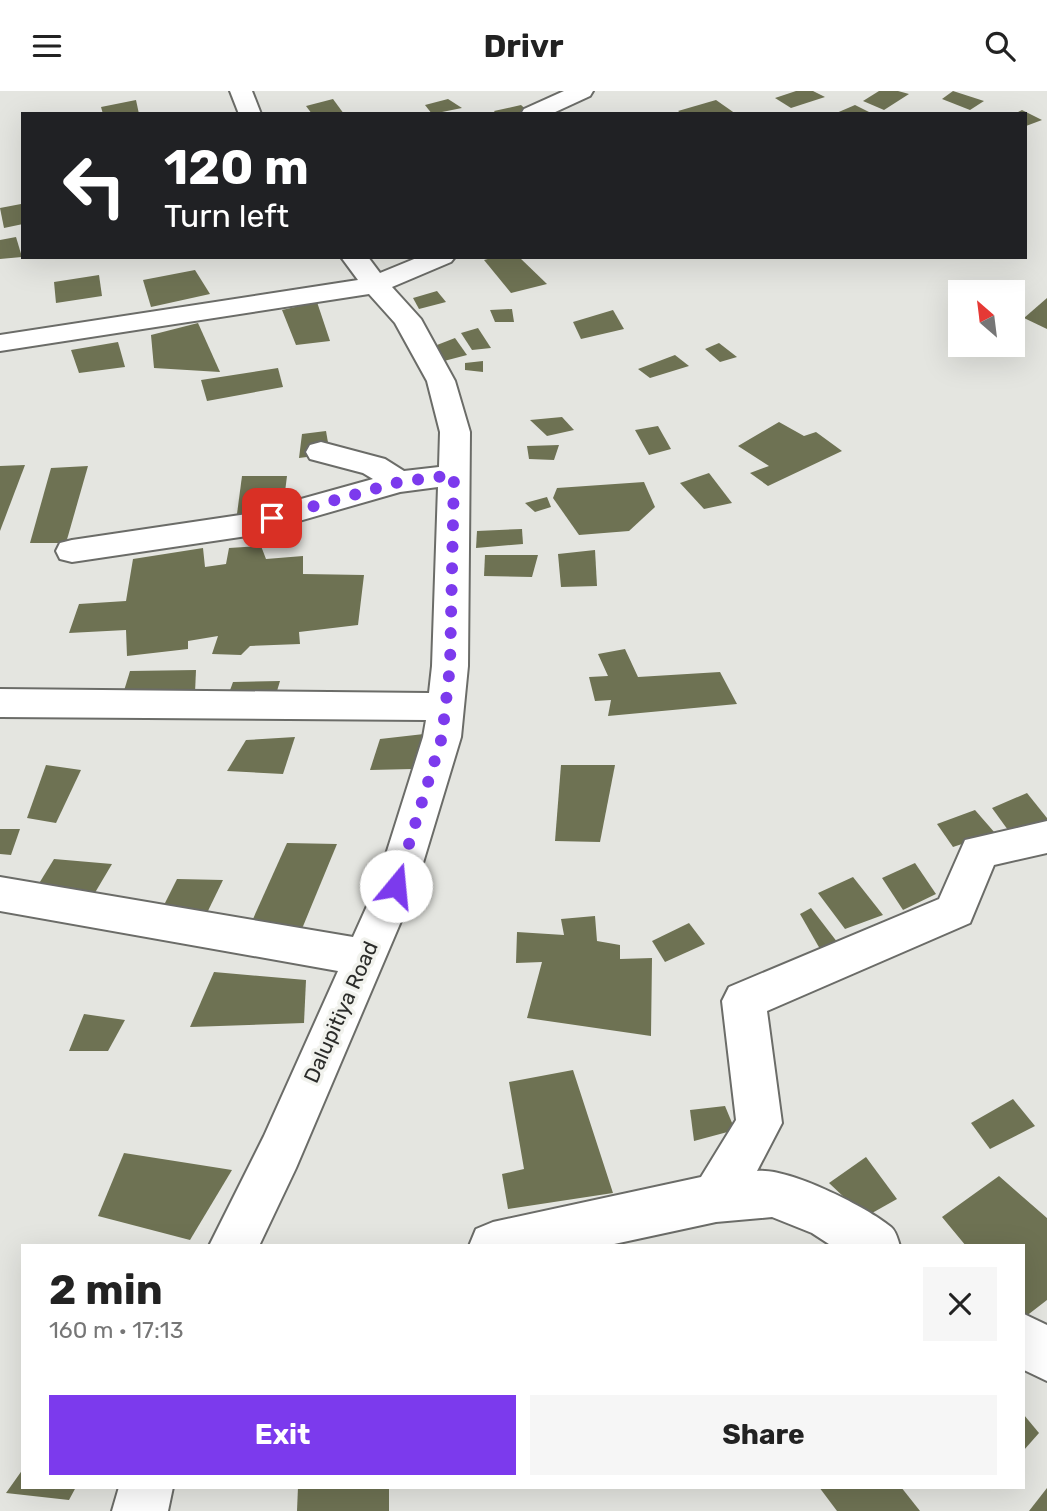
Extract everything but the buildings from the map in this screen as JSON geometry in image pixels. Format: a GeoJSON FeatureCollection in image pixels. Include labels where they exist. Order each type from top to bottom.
{"type":"FeatureCollection","features":[{"type":"Feature","properties":{"kind":"street"},"geometry":{"type":"LineString","coordinates":[[241,91],[249,112]]}},
{"type":"Feature","properties":{"kind":"street"},"geometry":{"type":"LineString","coordinates":[[536,112],[582,91]]}},
{"type":"Feature","properties":{"kind":"street"},"geometry":{"type":"LineString","coordinates":[[0,343],[431,259]]}},
{"type":"Feature","properties":{"kind":"street","name":"Dalupitiya Road"},"geometry":{"type":"LineString","coordinates":[[234,1244],[280,1152],[396,886],[442,737],[450,666],[455,432],[441,381],[407,319],[364,271]]}},
{"type":"Feature","properties":{"kind":"street"},"geometry":{"type":"LineString","coordinates":[[321,452],[374,466],[399,482]]}},
{"type":"Feature","properties":{"kind":"street"},"geometry":{"type":"LineString","coordinates":[[72,551],[247,525],[399,482],[454,475]]}},
{"type":"Feature","properties":{"kind":"street"},"geometry":{"type":"LineString","coordinates":[[0,703],[446,707]]}},
{"type":"Feature","properties":{"kind":"street"},"geometry":{"type":"LineString","coordinates":[[716,1198],[759,1123],[744,1001],[955,911],[979,852],[1047,837]]}},
{"type":"Feature","properties":{"kind":"street"},"geometry":{"type":"LineString","coordinates":[[0,894],[365,957]]}},
{"type":"Feature","properties":{"kind":"street"},"geometry":{"type":"LineString","coordinates":[[502,1244],[716,1198],[772,1193],[829,1216],[873,1244]]}},
{"type":"Feature","properties":{"kind":"street"},"geometry":{"type":"LineString","coordinates":[[1025,1341],[1047,1355]]}},
{"type":"Feature","properties":{"kind":"street"},"geometry":{"type":"LineString","coordinates":[[139,1511],[145,1489]]}},
{"type":"Feature","properties":{"kind":"route"},"geometry":{"type":"LineString","coordinates":[[272,518],[399,482],[454,475],[450,666],[442,737],[396,886]]}}]}
